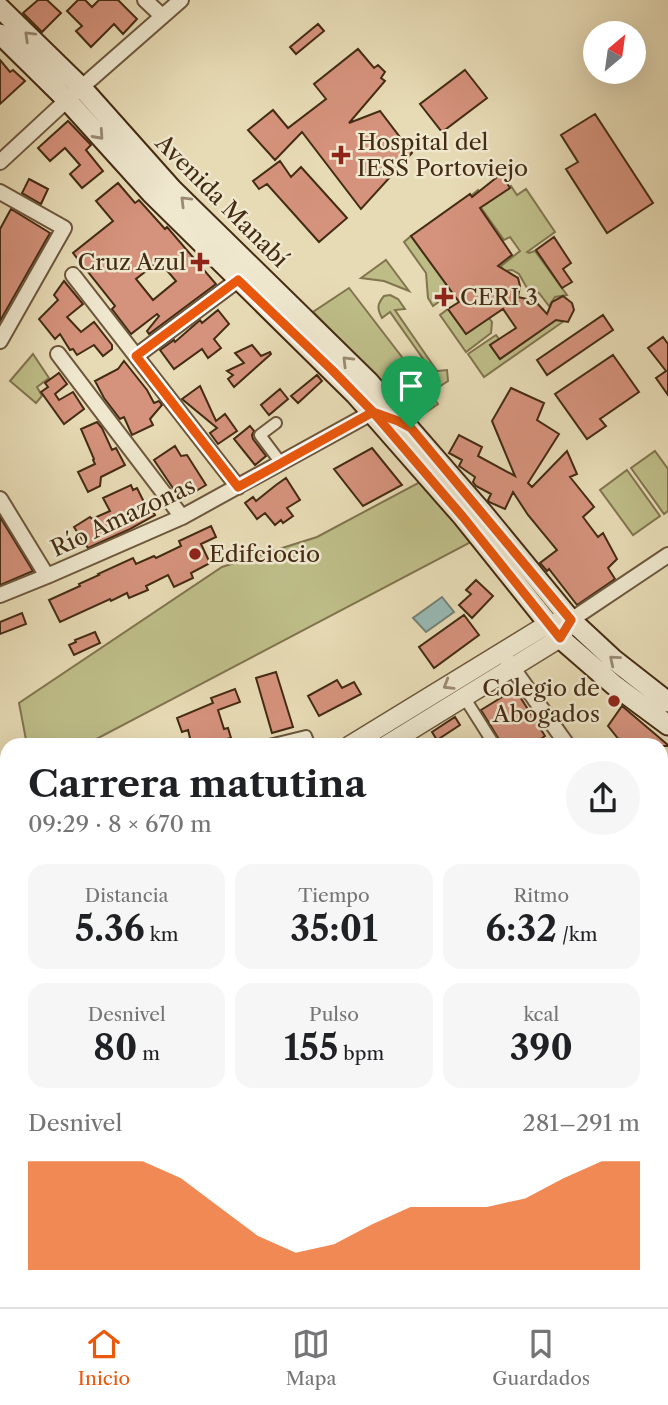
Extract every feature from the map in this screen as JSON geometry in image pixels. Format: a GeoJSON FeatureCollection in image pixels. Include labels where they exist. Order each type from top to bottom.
{"type":"FeatureCollection","features":[{"type":"Feature","properties":{"kind":"main road","name":"Avenida Manabí"},"geometry":{"type":"LineString","coordinates":[[0,8],[75,94],[151,193],[373,412],[463,517],[554,631],[614,685],[668,725]]}},
{"type":"Feature","properties":{"kind":"main road","name":"Avenida Manabí"},"geometry":{"type":"LineString","coordinates":[[0,34],[75,94],[369,382],[411,428],[571,620],[612,659],[668,702]]}},
{"type":"Feature","properties":{"kind":"street"},"geometry":{"type":"LineString","coordinates":[[145,0],[162,16]]}},
{"type":"Feature","properties":{"kind":"street"},"geometry":{"type":"LineString","coordinates":[[0,176],[3,159],[181,0]]}},
{"type":"Feature","properties":{"kind":"street"},"geometry":{"type":"LineString","coordinates":[[0,192],[64,229],[0,341]]}},
{"type":"Feature","properties":{"kind":"street"},"geometry":{"type":"LineString","coordinates":[[73,275],[238,487]]}},
{"type":"Feature","properties":{"kind":"street"},"geometry":{"type":"LineString","coordinates":[[136,356],[238,280]]}},
{"type":"Feature","properties":{"kind":"street"},"geometry":{"type":"LineString","coordinates":[[58,354],[182,517]]}},
{"type":"Feature","properties":{"kind":"street","name":"Avenida Manabí"},"geometry":{"type":"LineString","coordinates":[[373,412],[411,428]]}},
{"type":"Feature","properties":{"kind":"street","name":"Río Amazonas"},"geometry":{"type":"LineString","coordinates":[[0,595],[182,517],[373,412]]}},
{"type":"Feature","properties":{"kind":"street"},"geometry":{"type":"LineString","coordinates":[[276,423],[260,435],[281,463]]}},
{"type":"Feature","properties":{"kind":"street"},"geometry":{"type":"LineString","coordinates":[[0,499],[47,576]]}},
{"type":"Feature","properties":{"kind":"street"},"geometry":{"type":"LineString","coordinates":[[364,738],[507,660],[668,555]]}},
{"type":"Feature","properties":{"kind":"street"},"geometry":{"type":"LineString","coordinates":[[398,738],[464,697],[507,660]]}},
{"type":"Feature","properties":{"kind":"street"},"geometry":{"type":"LineString","coordinates":[[507,660],[562,738]]}},
{"type":"Feature","properties":{"kind":"street"},"geometry":{"type":"LineString","coordinates":[[464,697],[490,738]]}},
{"type":"Feature","properties":{"kind":"shaded area"},"geometry":{"type":"Polygon","coordinates":[[[511,186],[517,195],[526,189],[555,232],[527,252],[535,251],[567,295],[555,297],[549,306],[539,293],[527,288],[519,274],[512,270],[504,271],[501,266],[520,251],[510,237],[504,240],[472,195],[478,190],[487,203],[511,186]]]}},
{"type":"Feature","properties":{"kind":"shaded area"},"geometry":{"type":"Polygon","coordinates":[[[411,236],[452,292],[433,306],[428,298],[426,273],[404,242],[411,236]]]}},
{"type":"Feature","properties":{"kind":"shaded area"},"geometry":{"type":"Polygon","coordinates":[[[386,260],[409,291],[384,281],[361,278],[386,260]]]}},
{"type":"Feature","properties":{"kind":"shaded area"},"geometry":{"type":"Polygon","coordinates":[[[349,288],[438,404],[415,420],[397,397],[313,312],[349,288]]]}},
{"type":"Feature","properties":{"kind":"shaded area"},"geometry":{"type":"Polygon","coordinates":[[[390,295],[398,299],[405,309],[395,310],[437,371],[447,370],[448,381],[439,387],[429,383],[433,373],[390,312],[382,318],[379,304],[384,296],[390,295]]]}},
{"type":"Feature","properties":{"kind":"shaded area"},"geometry":{"type":"Polygon","coordinates":[[[448,309],[466,334],[489,318],[492,322],[491,333],[466,352],[440,315],[448,309]]]}},
{"type":"Feature","properties":{"kind":"shaded area"},"geometry":{"type":"Polygon","coordinates":[[[556,320],[564,321],[484,377],[468,354],[496,335],[499,339],[490,345],[500,359],[556,320]]]}},
{"type":"Feature","properties":{"kind":"shaded area"},"geometry":{"type":"Polygon","coordinates":[[[33,354],[49,378],[37,387],[42,396],[36,403],[10,381],[33,354]]]}},
{"type":"Feature","properties":{"kind":"shaded area"},"geometry":{"type":"Polygon","coordinates":[[[655,451],[668,469],[668,511],[664,514],[631,468],[655,451]]]}},
{"type":"Feature","properties":{"kind":"shaded area"},"geometry":{"type":"Polygon","coordinates":[[[627,470],[660,516],[633,535],[600,490],[627,470]]]}},
{"type":"Feature","properties":{"kind":"shaded area"},"geometry":{"type":"Polygon","coordinates":[[[420,482],[471,542],[98,738],[26,738],[19,703],[222,567],[317,537],[420,482]]]}},
{"type":"Feature","properties":{"kind":"water"},"geometry":{"type":"Polygon","coordinates":[[[442,597],[454,612],[426,632],[413,618],[442,597]]]}},
{"type":"Feature","properties":{"kind":"building"},"geometry":{"type":"Polygon","coordinates":[[[38,0],[47,0],[61,13],[42,32],[23,13],[38,0]]]}},
{"type":"Feature","properties":{"kind":"building"},"geometry":{"type":"Polygon","coordinates":[[[78,0],[85,0],[92,7],[99,0],[118,0],[137,19],[123,34],[114,24],[91,47],[76,31],[82,26],[67,11],[78,0]]]}},
{"type":"Feature","properties":{"kind":"building"},"geometry":{"type":"Polygon","coordinates":[[[318,24],[324,31],[296,54],[290,47],[318,24]]]}},
{"type":"Feature","properties":{"kind":"building"},"geometry":{"type":"Polygon","coordinates":[[[358,49],[374,68],[378,65],[385,72],[381,78],[385,81],[349,123],[380,111],[412,153],[361,209],[302,132],[275,160],[248,130],[273,110],[288,128],[326,99],[314,84],[358,49]]]}},
{"type":"Feature","properties":{"kind":"building"},"geometry":{"type":"Polygon","coordinates":[[[0,60],[10,72],[13,70],[25,81],[0,104],[0,60]]]}},
{"type":"Feature","properties":{"kind":"building"},"geometry":{"type":"Polygon","coordinates":[[[465,70],[487,98],[442,132],[420,104],[465,70]]]}},
{"type":"Feature","properties":{"kind":"building"},"geometry":{"type":"Polygon","coordinates":[[[595,114],[653,203],[607,233],[566,169],[578,162],[561,135],[595,114]]]}},
{"type":"Feature","properties":{"kind":"building"},"geometry":{"type":"Polygon","coordinates":[[[68,121],[91,145],[86,150],[103,171],[82,188],[70,174],[80,165],[65,148],[50,161],[38,148],[68,121]]]}},
{"type":"Feature","properties":{"kind":"building"},"geometry":{"type":"Polygon","coordinates":[[[280,161],[291,177],[301,167],[347,218],[319,242],[267,184],[259,189],[253,181],[280,161]]]}},
{"type":"Feature","properties":{"kind":"building"},"geometry":{"type":"Polygon","coordinates":[[[501,174],[510,188],[480,208],[512,255],[498,266],[518,278],[518,297],[535,301],[547,314],[552,302],[563,296],[572,303],[574,310],[568,322],[556,320],[500,359],[490,345],[516,328],[503,309],[466,334],[448,309],[459,302],[411,236],[470,194],[472,197],[501,174]]]}},
{"type":"Feature","properties":{"kind":"building"},"geometry":{"type":"Polygon","coordinates":[[[29,179],[48,189],[41,204],[22,193],[29,179]]]}},
{"type":"Feature","properties":{"kind":"building"},"geometry":{"type":"Polygon","coordinates":[[[118,183],[135,203],[139,200],[165,229],[167,227],[216,284],[149,334],[147,331],[159,316],[157,314],[131,334],[112,309],[115,306],[73,253],[113,221],[96,201],[118,183]],[[159,261],[136,279],[153,300],[176,281],[159,261]]]}},
{"type":"Feature","properties":{"kind":"building"},"geometry":{"type":"Polygon","coordinates":[[[11,209],[50,233],[0,321],[0,229],[11,209]]]}},
{"type":"Feature","properties":{"kind":"building"},"geometry":{"type":"Polygon","coordinates":[[[554,237],[571,263],[563,269],[572,282],[562,288],[536,250],[554,237]]]}},
{"type":"Feature","properties":{"kind":"building"},"geometry":{"type":"Polygon","coordinates":[[[64,281],[83,304],[67,317],[81,332],[94,322],[112,345],[112,349],[103,356],[94,345],[77,355],[73,349],[70,350],[60,334],[55,339],[39,319],[58,300],[54,295],[64,281]]]}},
{"type":"Feature","properties":{"kind":"building"},"geometry":{"type":"Polygon","coordinates":[[[218,310],[229,324],[214,339],[221,348],[208,358],[202,349],[174,369],[160,350],[218,310]]]}},
{"type":"Feature","properties":{"kind":"building"},"geometry":{"type":"Polygon","coordinates":[[[603,315],[613,330],[547,375],[537,360],[603,315]]]}},
{"type":"Feature","properties":{"kind":"building"},"geometry":{"type":"Polygon","coordinates":[[[663,337],[668,344],[668,395],[656,378],[666,371],[648,348],[663,337]]]}},
{"type":"Feature","properties":{"kind":"building"},"geometry":{"type":"Polygon","coordinates":[[[252,345],[261,356],[270,352],[271,354],[234,387],[228,379],[233,375],[227,371],[244,363],[235,353],[252,345]]]}},
{"type":"Feature","properties":{"kind":"building"},"geometry":{"type":"Polygon","coordinates":[[[613,355],[639,392],[600,419],[606,426],[587,439],[555,394],[613,355]]]}},
{"type":"Feature","properties":{"kind":"building"},"geometry":{"type":"Polygon","coordinates":[[[124,361],[154,403],[159,401],[162,405],[150,419],[153,425],[132,435],[124,417],[120,419],[95,381],[118,369],[124,361]]]}},
{"type":"Feature","properties":{"kind":"building"},"geometry":{"type":"Polygon","coordinates":[[[59,373],[67,384],[55,394],[59,400],[73,392],[84,409],[64,424],[41,392],[48,387],[45,383],[59,373]]]}},
{"type":"Feature","properties":{"kind":"building"},"geometry":{"type":"Polygon","coordinates":[[[317,375],[322,381],[298,403],[291,396],[317,375]]]}},
{"type":"Feature","properties":{"kind":"building"},"geometry":{"type":"Polygon","coordinates":[[[200,386],[216,421],[225,414],[237,431],[218,444],[210,433],[217,428],[182,399],[200,386]]]}},
{"type":"Feature","properties":{"kind":"building"},"geometry":{"type":"Polygon","coordinates":[[[511,388],[544,403],[537,420],[559,434],[528,483],[532,487],[567,451],[577,474],[570,477],[594,507],[583,517],[598,537],[603,533],[617,559],[608,568],[615,579],[577,605],[549,569],[547,571],[540,563],[557,550],[513,492],[505,509],[489,502],[491,494],[476,486],[473,482],[475,477],[459,466],[462,460],[449,453],[459,435],[482,447],[478,456],[515,476],[492,421],[511,388]]]}},
{"type":"Feature","properties":{"kind":"building"},"geometry":{"type":"Polygon","coordinates":[[[280,389],[288,399],[269,415],[261,405],[280,389]]]}},
{"type":"Feature","properties":{"kind":"building"},"geometry":{"type":"Polygon","coordinates":[[[97,422],[112,450],[116,448],[125,465],[101,477],[100,486],[88,492],[78,472],[95,464],[81,429],[97,422]]]}},
{"type":"Feature","properties":{"kind":"building"},"geometry":{"type":"Polygon","coordinates":[[[250,426],[254,431],[253,439],[266,456],[255,465],[234,439],[250,426]]]}},
{"type":"Feature","properties":{"kind":"building"},"geometry":{"type":"Polygon","coordinates":[[[175,446],[181,456],[187,455],[206,485],[181,500],[154,460],[175,446]]]}},
{"type":"Feature","properties":{"kind":"building"},"geometry":{"type":"Polygon","coordinates":[[[372,448],[402,485],[363,506],[334,469],[372,448]]]}},
{"type":"Feature","properties":{"kind":"building"},"geometry":{"type":"Polygon","coordinates":[[[286,478],[300,500],[287,508],[293,516],[275,525],[265,513],[257,519],[245,503],[253,497],[256,501],[286,478]]]}},
{"type":"Feature","properties":{"kind":"building"},"geometry":{"type":"Polygon","coordinates":[[[131,485],[133,490],[137,488],[145,504],[148,502],[155,515],[88,548],[74,527],[90,517],[92,519],[110,511],[103,498],[131,485]]]}},
{"type":"Feature","properties":{"kind":"building"},"geometry":{"type":"Polygon","coordinates":[[[0,517],[33,571],[0,585],[0,517]]]}},
{"type":"Feature","properties":{"kind":"building"},"geometry":{"type":"Polygon","coordinates":[[[211,526],[216,537],[201,544],[210,563],[191,573],[193,578],[174,587],[168,575],[146,586],[148,590],[129,598],[127,593],[111,601],[110,599],[60,622],[49,600],[133,558],[136,564],[154,556],[156,558],[181,546],[179,541],[211,526]]]}},
{"type":"Feature","properties":{"kind":"building"},"geometry":{"type":"Polygon","coordinates":[[[476,580],[493,596],[472,618],[459,605],[471,594],[466,590],[476,580]]]}},
{"type":"Feature","properties":{"kind":"building"},"geometry":{"type":"Polygon","coordinates":[[[22,613],[26,624],[0,634],[0,622],[22,613]]]}},
{"type":"Feature","properties":{"kind":"building"},"geometry":{"type":"Polygon","coordinates":[[[464,615],[479,635],[434,668],[419,647],[464,615]]]}},
{"type":"Feature","properties":{"kind":"building"},"geometry":{"type":"Polygon","coordinates":[[[95,632],[100,643],[74,655],[69,645],[95,632]]]}},
{"type":"Feature","properties":{"kind":"building"},"geometry":{"type":"Polygon","coordinates":[[[276,672],[293,727],[272,733],[256,678],[276,672]]]}},
{"type":"Feature","properties":{"kind":"building"},"geometry":{"type":"Polygon","coordinates":[[[337,680],[342,688],[354,682],[361,694],[319,716],[308,696],[337,680]]]}},
{"type":"Feature","properties":{"kind":"building"},"geometry":{"type":"Polygon","coordinates":[[[235,689],[240,702],[218,710],[224,729],[228,728],[231,738],[190,738],[188,730],[182,732],[177,718],[213,703],[211,698],[235,689]]]}},
{"type":"Feature","properties":{"kind":"building"},"geometry":{"type":"Polygon","coordinates":[[[515,689],[545,736],[498,738],[481,710],[515,689]]]}},
{"type":"Feature","properties":{"kind":"building"},"geometry":{"type":"Polygon","coordinates":[[[622,706],[660,738],[618,738],[608,726],[622,706]]]}},
{"type":"Feature","properties":{"kind":"building"},"geometry":{"type":"Polygon","coordinates":[[[455,717],[460,725],[440,738],[436,738],[432,732],[455,717]]]}},
{"type":"Feature","properties":{"kind":"place","name":"Hospital del IESS Portoviejo"},"geometry":{"type":"Point","coordinates":[341,155]}},
{"type":"Feature","properties":{"kind":"place","name":"Cruz Azul"},"geometry":{"type":"Point","coordinates":[200,262]}},
{"type":"Feature","properties":{"kind":"place","name":"CERI 3"},"geometry":{"type":"Point","coordinates":[444,297]}},
{"type":"Feature","properties":{"kind":"place","name":"Edifciocio"},"geometry":{"type":"Point","coordinates":[195,554]}},
{"type":"Feature","properties":{"kind":"place","name":"Colegio de Abogados"},"geometry":{"type":"Point","coordinates":[614,701]}},
{"type":"Feature","properties":{"kind":"route"},"geometry":{"type":"LineString","coordinates":[[411,428],[373,412],[238,487],[136,356],[238,280],[373,412],[463,517],[560,638],[571,620],[411,428]]}}]}
